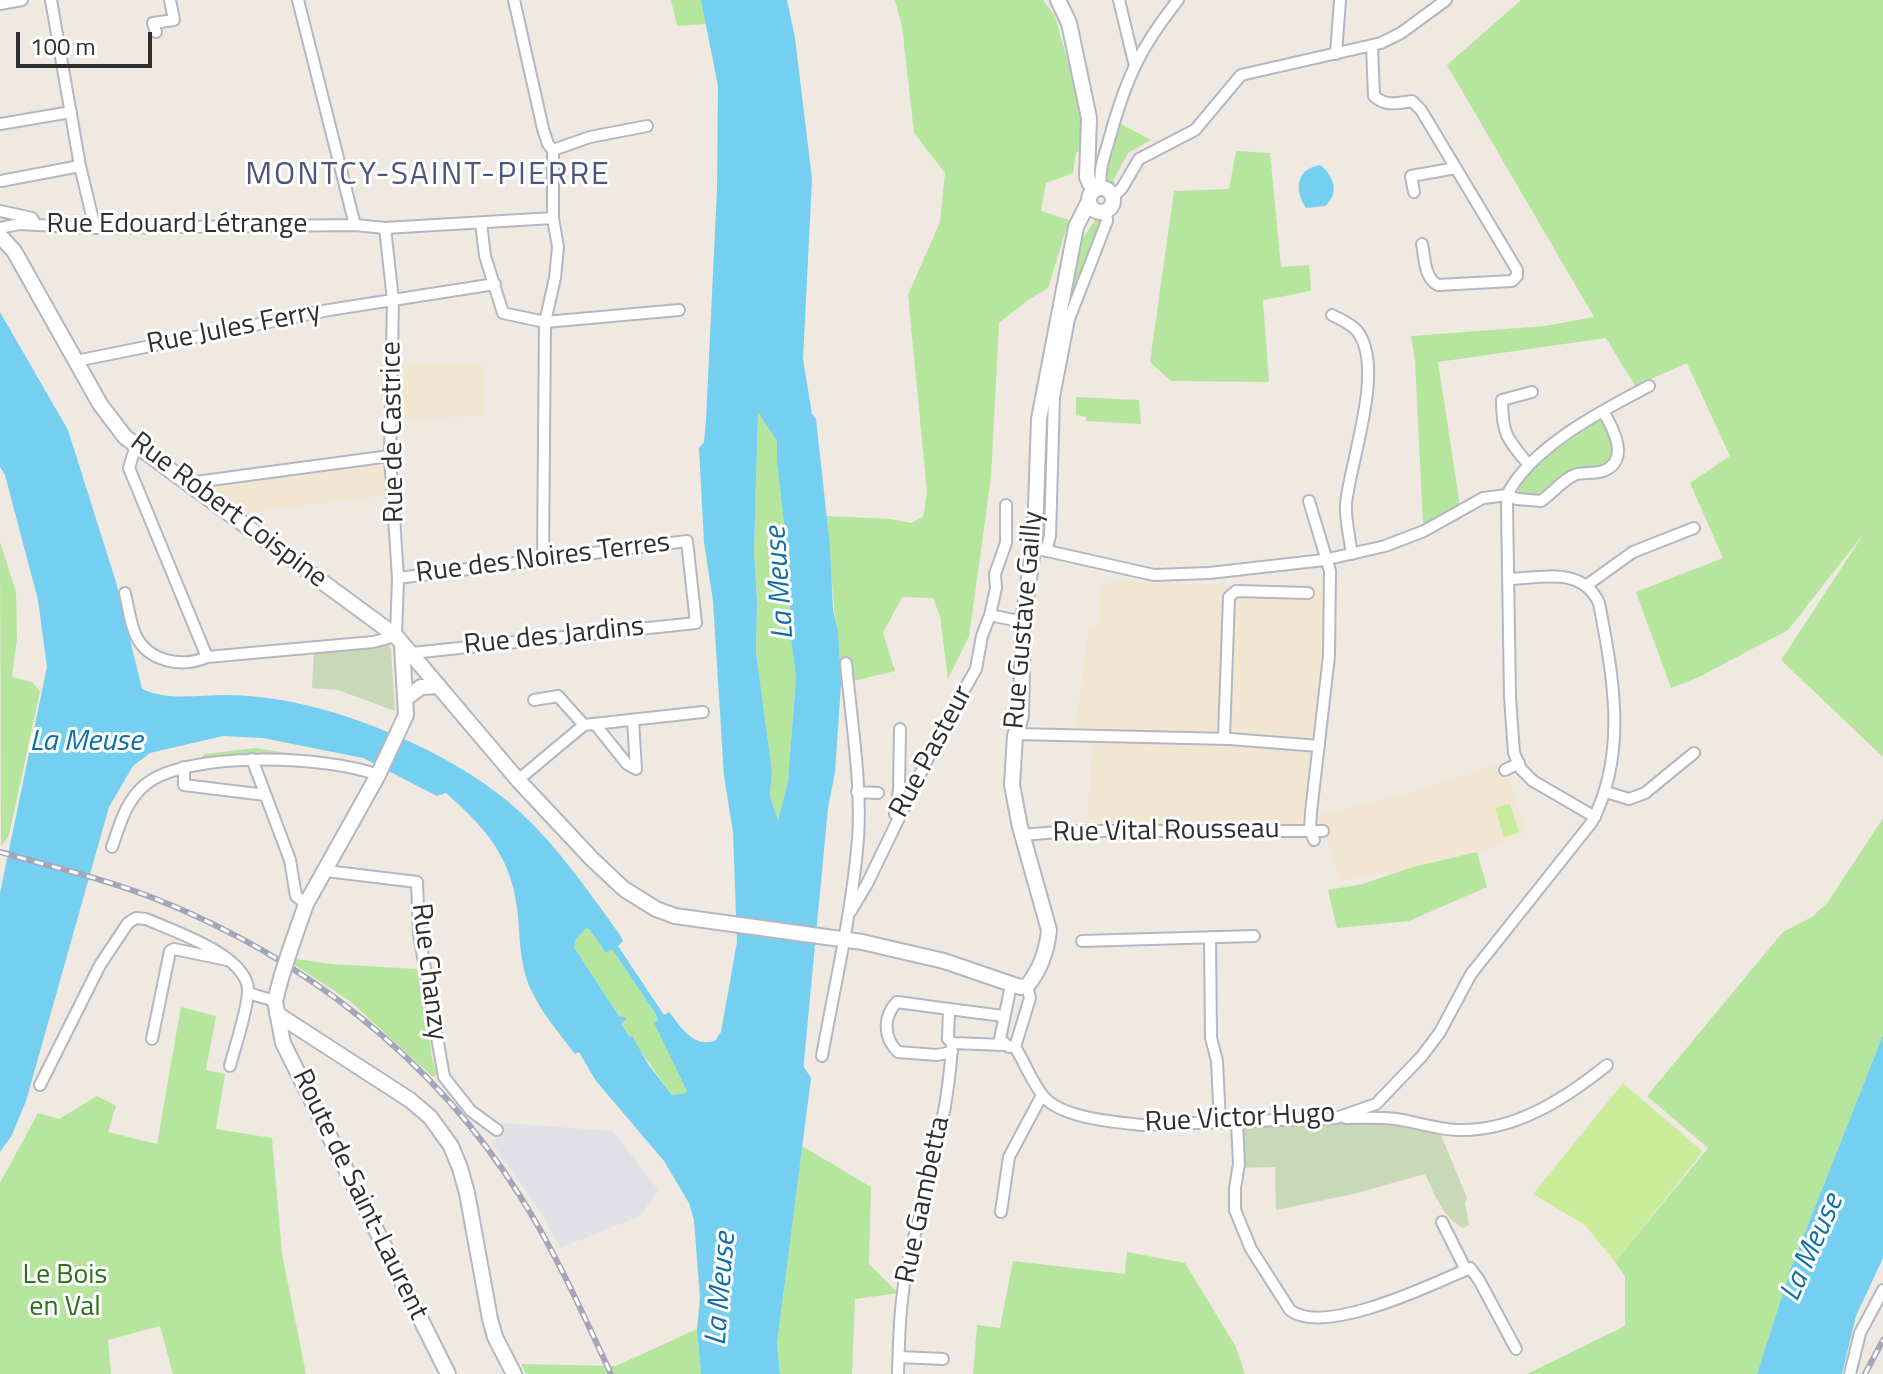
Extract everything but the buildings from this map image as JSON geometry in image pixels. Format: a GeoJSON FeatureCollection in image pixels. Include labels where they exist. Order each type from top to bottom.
{"type":"FeatureCollection","features":[{"type":"Feature","properties":{"kind":"street"},"geometry":{"type":"LineString","coordinates":[[0,4],[22,0]]}},
{"type":"Feature","properties":{"kind":"street"},"geometry":{"type":"LineString","coordinates":[[51,0],[80,166],[95,228]]}},
{"type":"Feature","properties":{"kind":"street"},"geometry":{"type":"LineString","coordinates":[[156,32],[153,23],[174,20],[170,0]]}},
{"type":"Feature","properties":{"kind":"street"},"geometry":{"type":"LineString","coordinates":[[298,0],[355,225]]}},
{"type":"Feature","properties":{"kind":"street"},"geometry":{"type":"LineString","coordinates":[[514,0],[543,129],[553,150],[553,218],[558,247],[545,322],[543,559]]}},
{"type":"Feature","properties":{"kind":"street"},"geometry":{"type":"LineString","coordinates":[[1058,0],[1069,23],[1089,118],[1087,177],[1101,200]]}},
{"type":"Feature","properties":{"kind":"street"},"geometry":{"type":"LineString","coordinates":[[1119,0],[1134,62]]}},
{"type":"Feature","properties":{"kind":"street"},"geometry":{"type":"LineString","coordinates":[[1101,200],[1100,167],[1134,62],[1178,0]]}},
{"type":"Feature","properties":{"kind":"street"},"geometry":{"type":"LineString","coordinates":[[1336,54],[1340,0]]}},
{"type":"Feature","properties":{"kind":"street"},"geometry":{"type":"LineString","coordinates":[[1101,200],[1122,188],[1139,159],[1195,130],[1241,75],[1372,46],[1401,33],[1446,0]]}},
{"type":"Feature","properties":{"kind":"street"},"geometry":{"type":"LineString","coordinates":[[1372,46],[1374,96],[1381,103],[1412,101],[1416,104],[1517,270],[1517,276],[1512,281],[1438,285],[1427,275],[1422,244]]}},
{"type":"Feature","properties":{"kind":"street"},"geometry":{"type":"LineString","coordinates":[[0,124],[71,112]]}},
{"type":"Feature","properties":{"kind":"street"},"geometry":{"type":"LineString","coordinates":[[553,150],[590,137],[647,126]]}},
{"type":"Feature","properties":{"kind":"street"},"geometry":{"type":"LineString","coordinates":[[1,181],[80,166]]}},
{"type":"Feature","properties":{"kind":"street"},"geometry":{"type":"LineString","coordinates":[[1414,192],[1411,176],[1456,168]]}},
{"type":"Feature","properties":{"kind":"street","name":"Rue Gustave Gailly"},"geometry":{"type":"LineString","coordinates":[[1019,986],[1040,966],[1049,930],[1022,835],[1012,785],[1016,734],[1021,716],[1023,622],[1040,550],[1049,528],[1054,397],[1069,319],[1107,221],[1101,200],[1080,216],[1039,419],[1040,550]]}},
{"type":"Feature","properties":{"kind":"street"},"geometry":{"type":"LineString","coordinates":[[0,211],[32,218],[35,224]]}},
{"type":"Feature","properties":{"kind":"street","name":"Rue Edouard Létrange"},"geometry":{"type":"LineString","coordinates":[[0,228],[35,224],[95,228],[355,225],[385,228],[553,218]]}},
{"type":"Feature","properties":{"kind":"street"},"geometry":{"type":"LineString","coordinates":[[481,223],[485,256],[503,313],[545,322],[679,310]]}},
{"type":"Feature","properties":{"kind":"street","name":"Rue de Castrice"},"geometry":{"type":"LineString","coordinates":[[385,228],[393,300],[390,456],[403,645]]}},
{"type":"Feature","properties":{"kind":"street","name":"Rue Robert Coispine"},"geometry":{"type":"LineString","coordinates":[[0,236],[14,251],[110,421],[136,445],[403,645],[518,780],[624,889],[656,909],[701,921],[839,938],[944,961],[1019,986]]}},
{"type":"Feature","properties":{"kind":"street","name":"Rue Jules Ferry"},"geometry":{"type":"LineString","coordinates":[[76,361],[393,300],[495,284]]}},
{"type":"Feature","properties":{"kind":"street"},"geometry":{"type":"LineString","coordinates":[[1332,315],[1349,323],[1359,333],[1366,352],[1363,424],[1346,506],[1352,554]]}},
{"type":"Feature","properties":{"kind":"street"},"geometry":{"type":"LineString","coordinates":[[1595,817],[1533,781],[1514,753],[1510,697],[1507,495],[1515,480],[1529,465],[1603,411],[1649,386]]}},
{"type":"Feature","properties":{"kind":"street"},"geometry":{"type":"LineString","coordinates":[[1529,465],[1502,426],[1502,400],[1532,392]]}},
{"type":"Feature","properties":{"kind":"street"},"geometry":{"type":"LineString","coordinates":[[1040,550],[1154,575],[1181,575],[1328,560],[1385,546],[1424,531],[1483,498],[1507,495],[1541,501],[1576,474],[1604,471],[1612,466],[1618,455],[1618,444],[1603,411]]}},
{"type":"Feature","properties":{"kind":"street"},"geometry":{"type":"LineString","coordinates":[[136,445],[129,468],[207,657]]}},
{"type":"Feature","properties":{"kind":"street"},"geometry":{"type":"LineString","coordinates":[[188,483],[390,456]]}},
{"type":"Feature","properties":{"kind":"street"},"geometry":{"type":"LineString","coordinates":[[1309,501],[1330,571],[1329,656],[1312,835]]}},
{"type":"Feature","properties":{"kind":"street","name":"Rue Pasteur"},"geometry":{"type":"LineString","coordinates":[[848,917],[976,669],[996,588],[995,574],[1006,543],[1006,505]]}},
{"type":"Feature","properties":{"kind":"street"},"geometry":{"type":"LineString","coordinates":[[1508,579],[1569,577],[1587,585],[1633,552],[1694,528]]}},
{"type":"Feature","properties":{"kind":"street","name":"Rue des Noires Terres"},"geometry":{"type":"LineString","coordinates":[[398,578],[687,541],[696,623]]}},
{"type":"Feature","properties":{"kind":"street","name":"Rue Victor Hugo"},"geometry":{"type":"LineString","coordinates":[[1042,1095],[1062,1108],[1114,1122],[1142,1125],[1336,1118],[1376,1104],[1422,1056],[1440,1032],[1471,974],[1595,817],[1606,792],[1611,775],[1615,704],[1599,603],[1593,589],[1587,585]]}},
{"type":"Feature","properties":{"kind":"street"},"geometry":{"type":"LineString","coordinates":[[1224,738],[1229,597],[1236,591],[1308,593]]}},
{"type":"Feature","properties":{"kind":"street","name":"Rue des Jardins"},"geometry":{"type":"LineString","coordinates":[[125,593],[135,635],[148,653],[175,662],[373,642],[403,645],[696,623]]}},
{"type":"Feature","properties":{"kind":"street"},"geometry":{"type":"LineString","coordinates":[[990,615],[1023,622]]}},
{"type":"Feature","properties":{"kind":"street"},"geometry":{"type":"LineString","coordinates":[[276,1008],[281,978],[306,904],[379,773],[406,715],[403,645]]}},
{"type":"Feature","properties":{"kind":"street"},"geometry":{"type":"LineString","coordinates":[[822,1056],[839,938],[848,917],[858,839],[846,663]]}},
{"type":"Feature","properties":{"kind":"street"},"geometry":{"type":"LineString","coordinates":[[405,699],[421,687],[439,686]]}},
{"type":"Feature","properties":{"kind":"street"},"geometry":{"type":"LineString","coordinates":[[534,700],[558,696],[590,724],[627,764],[636,769],[633,720]]}},
{"type":"Feature","properties":{"kind":"street"},"geometry":{"type":"LineString","coordinates":[[518,780],[590,724],[703,712]]}},
{"type":"Feature","properties":{"kind":"street"},"geometry":{"type":"LineString","coordinates":[[894,824],[899,790],[900,729]]}},
{"type":"Feature","properties":{"kind":"street"},"geometry":{"type":"LineString","coordinates":[[1016,734],[1224,738],[1319,746]]}},
{"type":"Feature","properties":{"kind":"street"},"geometry":{"type":"LineString","coordinates":[[1606,792],[1629,799],[1645,793],[1694,753]]}},
{"type":"Feature","properties":{"kind":"street"},"geometry":{"type":"LineString","coordinates":[[112,847],[125,808],[134,795],[153,779],[184,767],[252,759],[315,763],[379,773]]}},
{"type":"Feature","properties":{"kind":"street"},"geometry":{"type":"LineString","coordinates":[[252,759],[290,860],[296,896],[306,904]]}},
{"type":"Feature","properties":{"kind":"street"},"geometry":{"type":"LineString","coordinates":[[1505,770],[1519,763]]}},
{"type":"Feature","properties":{"kind":"street"},"geometry":{"type":"LineString","coordinates":[[184,767],[184,785],[265,795]]}},
{"type":"Feature","properties":{"kind":"street"},"geometry":{"type":"LineString","coordinates":[[857,792],[878,793]]}},
{"type":"Feature","properties":{"kind":"street","name":"Rue Vital Rousseau"},"geometry":{"type":"LineString","coordinates":[[1022,835],[1071,831],[1312,835],[1323,831]]}},
{"type":"Feature","properties":{"kind":"street","name":"Rue Chanzy"},"geometry":{"type":"LineString","coordinates":[[326,871],[417,882],[419,934],[444,1077],[471,1111],[497,1130]]}},
{"type":"Feature","properties":{"kind":"street"},"geometry":{"type":"LineString","coordinates":[[40,1085],[100,965],[128,923],[136,918],[146,919],[221,953],[246,980],[248,993],[230,1066]]}},
{"type":"Feature","properties":{"kind":"street"},"geometry":{"type":"LineString","coordinates":[[1082,941],[1254,936]]}},
{"type":"Feature","properties":{"kind":"street"},"geometry":{"type":"LineString","coordinates":[[1210,937],[1211,1038],[1217,1061],[1220,1123]]}},
{"type":"Feature","properties":{"kind":"street"},"geometry":{"type":"LineString","coordinates":[[152,1039],[170,951],[174,949],[229,959]]}},
{"type":"Feature","properties":{"kind":"street"},"geometry":{"type":"LineString","coordinates":[[1001,1212],[1009,1157],[1042,1095],[1009,1046],[1000,1039],[1003,1016],[1019,986],[1030,998],[1009,1046]]}},
{"type":"Feature","properties":{"kind":"street"},"geometry":{"type":"LineString","coordinates":[[248,993],[276,1008],[410,1100],[430,1117],[451,1146],[467,1193],[490,1319],[495,1337],[514,1374]]}},
{"type":"Feature","properties":{"kind":"street"},"geometry":{"type":"LineString","coordinates":[[1003,1016],[897,1002],[890,1009],[885,1022],[893,1048],[898,1052],[937,1055],[952,1048],[1009,1046]]}},
{"type":"Feature","properties":{"kind":"street","name":"Route de Saint-Laurent"},"geometry":{"type":"LineString","coordinates":[[276,1008],[283,1043],[448,1374]]}},
{"type":"Feature","properties":{"kind":"street","name":"Rue Gambetta"},"geometry":{"type":"LineString","coordinates":[[898,1374],[899,1326],[908,1260],[920,1223],[951,1079],[949,1009]]}},
{"type":"Feature","properties":{"kind":"street"},"geometry":{"type":"LineString","coordinates":[[1336,1118],[1394,1119],[1457,1130],[1480,1128],[1505,1123],[1542,1109],[1570,1095],[1607,1065]]}},
{"type":"Feature","properties":{"kind":"street"},"geometry":{"type":"LineString","coordinates":[[1237,1123],[1239,1164],[1235,1210],[1251,1249],[1290,1310],[1298,1317],[1327,1317],[1385,1305],[1470,1268],[1516,1349]]}},
{"type":"Feature","properties":{"kind":"street"},"geometry":{"type":"LineString","coordinates":[[1442,1222],[1466,1270]]}},
{"type":"Feature","properties":{"kind":"street"},"geometry":{"type":"LineString","coordinates":[[1850,1374],[1860,1333],[1883,1290]]}},
{"type":"Feature","properties":{"kind":"street"},"geometry":{"type":"LineString","coordinates":[[899,1357],[943,1359]]}},
{"type":"Feature","properties":{"kind":"shaded area"},"geometry":{"type":"Polygon","coordinates":[[[399,365],[484,365],[483,416],[397,419],[399,365]]]}},
{"type":"Feature","properties":{"kind":"shaded area"},"geometry":{"type":"Polygon","coordinates":[[[381,463],[385,466],[386,495],[241,513],[210,490],[211,486],[281,479],[381,463]]]}},
{"type":"Feature","properties":{"kind":"shaded area"},"geometry":{"type":"Polygon","coordinates":[[[1124,581],[1324,590],[1323,660],[1302,824],[1088,825],[1092,733],[1075,731],[1089,627],[1099,626],[1101,584],[1124,581]]]}},
{"type":"Feature","properties":{"kind":"shaded area"},"geometry":{"type":"Polygon","coordinates":[[[1502,762],[1525,825],[1524,834],[1471,855],[1341,881],[1317,816],[1390,798],[1502,762]]]}},
{"type":"Feature","properties":{"kind":"shaded area"},"geometry":{"type":"Polygon","coordinates":[[[502,1123],[613,1131],[658,1190],[640,1216],[560,1248],[540,1211],[492,1143],[502,1123]]]}},
{"type":"Feature","properties":{"kind":"green space"},"geometry":{"type":"Polygon","coordinates":[[[671,0],[701,0],[706,24],[677,26],[671,0]]]}},
{"type":"Feature","properties":{"kind":"green space"},"geometry":{"type":"Polygon","coordinates":[[[895,0],[1043,0],[1055,16],[1084,119],[1083,148],[1076,153],[1073,173],[1046,183],[1041,211],[1069,220],[1048,288],[999,323],[991,477],[969,636],[948,679],[940,616],[933,598],[902,597],[883,633],[895,671],[841,684],[826,516],[911,523],[923,517],[927,492],[908,295],[940,222],[945,173],[914,133],[902,26],[895,0]]]}},
{"type":"Feature","properties":{"kind":"green space"},"geometry":{"type":"Polygon","coordinates":[[[1521,0],[1883,0],[1883,757],[1781,660],[1865,532],[1788,630],[1697,678],[1671,688],[1636,592],[1723,558],[1690,483],[1730,456],[1687,363],[1635,386],[1606,338],[1438,362],[1460,506],[1423,524],[1415,360],[1411,336],[1545,326],[1594,317],[1447,65],[1521,0]]]}},
{"type":"Feature","properties":{"kind":"green space"},"geometry":{"type":"Polygon","coordinates":[[[1121,124],[1151,140],[1128,153],[1113,181],[1116,186],[1106,180],[1105,172],[1121,124]]]}},
{"type":"Feature","properties":{"kind":"green space"},"geometry":{"type":"Polygon","coordinates":[[[1236,151],[1270,153],[1281,267],[1309,265],[1311,291],[1263,300],[1269,382],[1171,381],[1150,362],[1174,191],[1229,189],[1236,151]]]}},
{"type":"Feature","properties":{"kind":"green space"},"geometry":{"type":"Polygon","coordinates":[[[1095,220],[1103,221],[1072,295],[1070,292],[1081,241],[1095,220]]]}},
{"type":"Feature","properties":{"kind":"green space"},"geometry":{"type":"Polygon","coordinates":[[[1076,397],[1139,400],[1141,424],[1086,421],[1086,417],[1076,415],[1076,397]]]}},
{"type":"Feature","properties":{"kind":"green space"},"geometry":{"type":"Polygon","coordinates":[[[758,411],[777,441],[796,678],[788,781],[778,822],[770,796],[772,771],[756,652],[754,552],[758,411]]]}},
{"type":"Feature","properties":{"kind":"green space"},"geometry":{"type":"Polygon","coordinates":[[[1601,418],[1606,420],[1616,444],[1614,459],[1609,459],[1596,470],[1580,472],[1540,498],[1519,496],[1515,492],[1529,469],[1601,418]]]}},
{"type":"Feature","properties":{"kind":"green space"},"geometry":{"type":"Polygon","coordinates":[[[0,542],[16,592],[17,639],[12,677],[32,682],[40,691],[9,835],[1,846],[0,542]]]}},
{"type":"Feature","properties":{"kind":"green space"},"geometry":{"type":"Polygon","coordinates":[[[388,644],[391,649],[395,711],[338,690],[312,688],[314,650],[388,644]]]}},
{"type":"Feature","properties":{"kind":"green space"},"geometry":{"type":"Polygon","coordinates":[[[255,748],[355,763],[191,765],[205,754],[255,748]]]}},
{"type":"Feature","properties":{"kind":"green space"},"geometry":{"type":"Polygon","coordinates":[[[1510,804],[1519,832],[1504,837],[1495,808],[1510,804]]]}},
{"type":"Feature","properties":{"kind":"green space"},"geometry":{"type":"Polygon","coordinates":[[[1883,818],[1883,1035],[1792,1265],[1757,1374],[1527,1374],[1625,1326],[1625,1276],[1615,1262],[1708,1148],[1647,1096],[1783,932],[1812,917],[1827,903],[1883,818]]]}},
{"type":"Feature","properties":{"kind":"green space"},"geometry":{"type":"Polygon","coordinates":[[[1477,852],[1487,887],[1409,921],[1337,928],[1328,890],[1363,884],[1413,867],[1477,852]]]}},
{"type":"Feature","properties":{"kind":"green space"},"geometry":{"type":"Polygon","coordinates":[[[586,927],[612,949],[655,1013],[658,1020],[654,1023],[688,1091],[686,1093],[672,1095],[621,1024],[627,1018],[619,1016],[574,947],[576,939],[586,927]]]}},
{"type":"Feature","properties":{"kind":"green space"},"geometry":{"type":"Polygon","coordinates":[[[296,959],[417,969],[436,1075],[433,1077],[350,1001],[296,966],[293,962],[296,959]]]}},
{"type":"Feature","properties":{"kind":"green space","name":"Le Bois en Val"},"geometry":{"type":"Polygon","coordinates":[[[181,1007],[216,1016],[206,1070],[225,1074],[216,1129],[272,1138],[282,1254],[306,1374],[173,1374],[160,1326],[108,1340],[111,1374],[0,1374],[0,1183],[38,1113],[59,1119],[97,1096],[116,1106],[108,1132],[157,1144],[181,1007]]]}},
{"type":"Feature","properties":{"kind":"green space"},"geometry":{"type":"Polygon","coordinates":[[[1623,1083],[1701,1150],[1615,1262],[1585,1225],[1533,1194],[1623,1083]]]}},
{"type":"Feature","properties":{"kind":"green space"},"geometry":{"type":"Polygon","coordinates":[[[1388,1122],[1441,1135],[1467,1198],[1465,1204],[1469,1225],[1463,1228],[1450,1218],[1425,1174],[1353,1194],[1276,1210],[1275,1167],[1241,1168],[1240,1128],[1388,1122]]]}},
{"type":"Feature","properties":{"kind":"green space"},"geometry":{"type":"Polygon","coordinates":[[[802,1146],[871,1187],[869,1264],[898,1293],[855,1299],[852,1374],[780,1374],[777,1344],[802,1146]]]}},
{"type":"Feature","properties":{"kind":"green space"},"geometry":{"type":"Polygon","coordinates":[[[1127,1252],[1185,1263],[1236,1347],[1245,1374],[973,1374],[977,1325],[1000,1328],[1013,1261],[1125,1274],[1127,1252]]]}},
{"type":"Feature","properties":{"kind":"green space"},"geometry":{"type":"Polygon","coordinates":[[[697,1329],[701,1374],[526,1374],[521,1364],[616,1366],[697,1329]]]}},
{"type":"Feature","properties":{"kind":"water","name":"La Meuse"},"geometry":{"type":"Polygon","coordinates":[[[701,0],[787,0],[795,38],[812,179],[803,359],[812,414],[816,419],[841,684],[835,772],[828,808],[804,1061],[811,1078],[777,1344],[780,1374],[701,1374],[697,1329],[700,1298],[694,1220],[689,1203],[664,1161],[596,1081],[579,1052],[575,1054],[534,997],[524,970],[515,896],[496,847],[474,819],[446,793],[437,796],[363,758],[263,738],[223,736],[150,753],[133,766],[109,807],[26,1101],[12,1135],[0,1152],[0,893],[47,667],[38,600],[5,475],[0,467],[0,312],[68,430],[116,582],[142,689],[172,696],[259,697],[321,709],[413,743],[471,775],[520,812],[561,855],[620,935],[623,941],[618,946],[664,1015],[669,1012],[694,1039],[715,1041],[721,1032],[737,942],[733,832],[724,776],[699,448],[704,442],[706,420],[717,189],[718,86],[701,0]],[[758,412],[754,552],[756,652],[772,771],[770,796],[778,821],[788,781],[796,678],[777,441],[758,412]],[[586,928],[576,939],[574,947],[619,1016],[627,1018],[621,1024],[632,1036],[648,1064],[672,1095],[686,1093],[654,1023],[658,1020],[655,1013],[612,949],[606,953],[586,928]]]}},
{"type":"Feature","properties":{"kind":"water"},"geometry":{"type":"Polygon","coordinates":[[[1320,165],[1332,179],[1333,196],[1325,206],[1306,208],[1300,194],[1300,181],[1306,171],[1320,165]]]}},
{"type":"Feature","properties":{"kind":"water","name":"La Meuse"},"geometry":{"type":"Polygon","coordinates":[[[1883,1035],[1883,1258],[1856,1316],[1842,1374],[1757,1374],[1792,1265],[1883,1035]]]}},
{"type":"Feature","properties":{"kind":"railway"},"geometry":{"type":"LineString","coordinates":[[0,852],[118,885],[211,923],[264,951],[362,1019],[407,1058],[486,1147],[545,1239],[611,1374]]}},
{"type":"Feature","properties":{"kind":"railway"},"geometry":{"type":"LineString","coordinates":[[1865,1374],[1883,1340]]}},
{"type":"Feature","properties":{"kind":"district","name":"MONTCY-SAINT-PIERRE"},"geometry":{"type":"Point","coordinates":[428,176]}}]}
